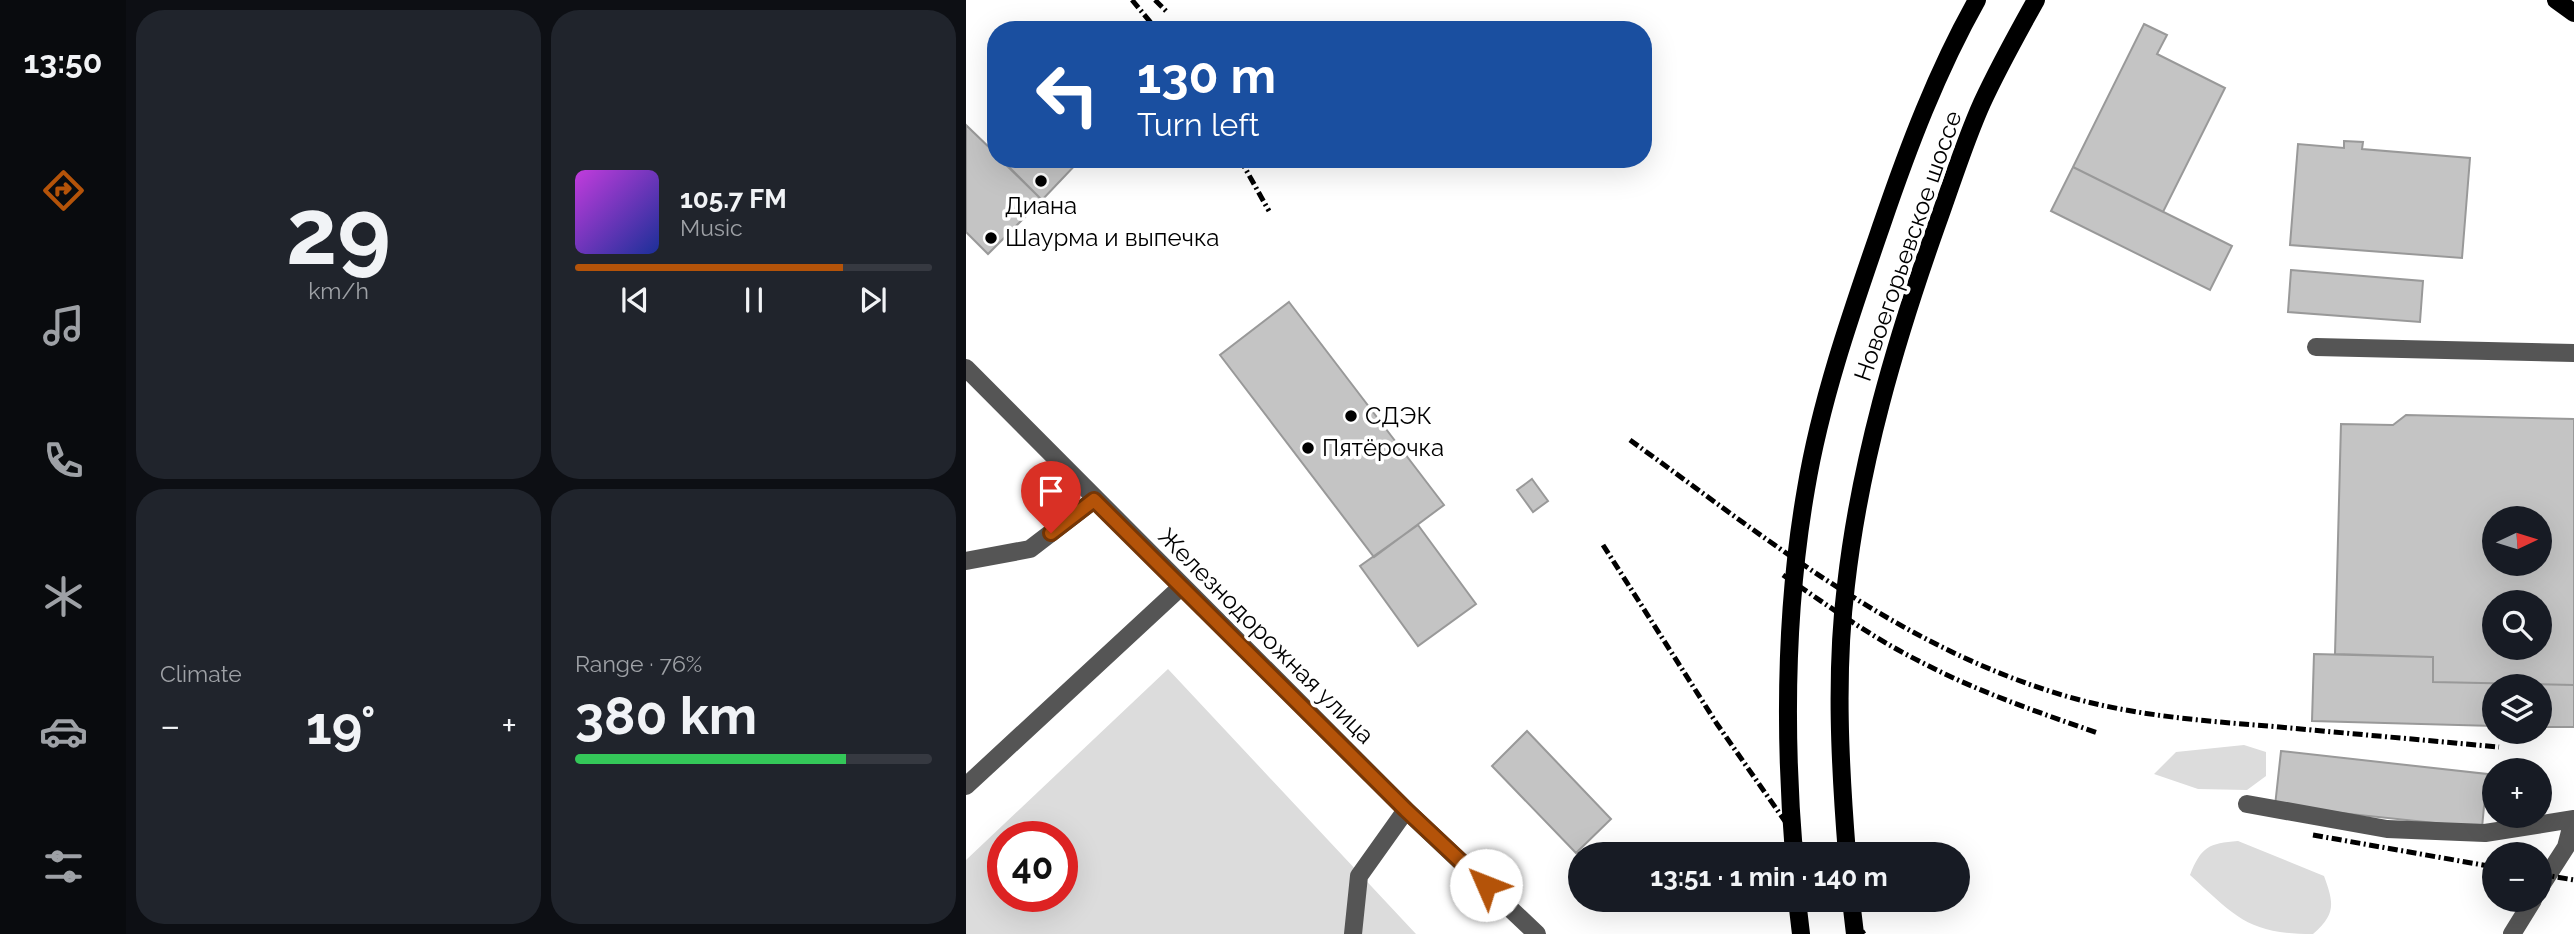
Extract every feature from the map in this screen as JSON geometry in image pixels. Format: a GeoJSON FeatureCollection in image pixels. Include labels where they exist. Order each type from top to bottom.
{"type":"FeatureCollection","features":[{"type":"Feature","properties":{"kind":"main road","name":"Новоегорьевское шоссе"},"geometry":{"type":"LineString","coordinates":[[1793,842],[1788,793],[1787,680],[1792,582],[1806,487],[1825,403],[1888,205],[1935,84],[1977,0]]}},
{"type":"Feature","properties":{"kind":"main road","name":"Новоегорьевское шоссе"},"geometry":{"type":"LineString","coordinates":[[1846,842],[1842,790],[1841,681],[1845,587],[1859,497],[1877,415],[1907,312],[1982,104],[2036,0]]}},
{"type":"Feature","properties":{"kind":"main road"},"geometry":{"type":"LineString","coordinates":[[2556,0],[2574,13]]}},
{"type":"Feature","properties":{"kind":"main road"},"geometry":{"type":"LineString","coordinates":[[1798,912],[1801,934]]}},
{"type":"Feature","properties":{"kind":"main road"},"geometry":{"type":"LineString","coordinates":[[1853,912],[1856,934]]}},
{"type":"Feature","properties":{"kind":"street"},"geometry":{"type":"LineString","coordinates":[[2316,347],[2574,353]]}},
{"type":"Feature","properties":{"kind":"street","name":"Железнодорожная улица"},"geometry":{"type":"LineString","coordinates":[[966,368],[1094,500],[1406,810],[1537,934]]}},
{"type":"Feature","properties":{"kind":"street"},"geometry":{"type":"LineString","coordinates":[[966,562],[1030,549],[1094,500]]}},
{"type":"Feature","properties":{"kind":"street"},"geometry":{"type":"LineString","coordinates":[[966,786],[1182,586]]}},
{"type":"Feature","properties":{"kind":"street"},"geometry":{"type":"LineString","coordinates":[[2247,804],[2387,829],[2485,833],[2574,819],[2566,847],[2552,869]]}},
{"type":"Feature","properties":{"kind":"street"},"geometry":{"type":"LineString","coordinates":[[1353,934],[1359,876],[1406,810]]}},
{"type":"Feature","properties":{"kind":"street"},"geometry":{"type":"LineString","coordinates":[[2512,934],[2526,912]]}},
{"type":"Feature","properties":{"kind":"shaded area"},"geometry":{"type":"Polygon","coordinates":[[[1168,669],[1416,934],[966,934],[966,860],[987,840],[987,912],[1078,912],[1078,821],[1007,821],[1168,669]]]}},
{"type":"Feature","properties":{"kind":"shaded area"},"geometry":{"type":"Polygon","coordinates":[[[2244,745],[2266,752],[2266,776],[2247,790],[2198,789],[2154,774],[2176,752],[2244,745]]]}},
{"type":"Feature","properties":{"kind":"shaded area"},"geometry":{"type":"Polygon","coordinates":[[[2238,841],[2324,876],[2331,908],[2326,920],[2313,934],[2273,931],[2244,920],[2219,902],[2190,875],[2198,858],[2207,848],[2238,841]]]}},
{"type":"Feature","properties":{"kind":"building"},"geometry":{"type":"Polygon","coordinates":[[[2144,24],[2167,35],[2157,54],[2225,88],[2163,212],[2073,167],[2144,24]]]}},
{"type":"Feature","properties":{"kind":"building"},"geometry":{"type":"Polygon","coordinates":[[[966,125],[987,145],[987,168],[1010,168],[1042,200],[988,254],[966,232],[966,125]]]}},
{"type":"Feature","properties":{"kind":"building"},"geometry":{"type":"Polygon","coordinates":[[[2344,141],[2363,142],[2362,149],[2470,158],[2462,258],[2290,245],[2298,144],[2344,148],[2344,141]]]}},
{"type":"Feature","properties":{"kind":"building"},"geometry":{"type":"Polygon","coordinates":[[[2073,167],[2232,246],[2210,290],[2051,211],[2073,167]]]}},
{"type":"Feature","properties":{"kind":"building","name":"Диана"},"geometry":{"type":"Polygon","coordinates":[[[1009,168],[1072,168],[1042,200],[1009,168]]]}},
{"type":"Feature","properties":{"kind":"building"},"geometry":{"type":"Polygon","coordinates":[[[2291,270],[2423,281],[2420,322],[2288,312],[2291,270]]]}},
{"type":"Feature","properties":{"kind":"building"},"geometry":{"type":"Polygon","coordinates":[[[1289,302],[1444,505],[1374,557],[1220,355],[1289,302]]]}},
{"type":"Feature","properties":{"kind":"building"},"geometry":{"type":"Polygon","coordinates":[[[2406,415],[2574,419],[2574,685],[2552,685],[2552,674],[2482,674],[2482,683],[2433,682],[2433,657],[2335,654],[2341,424],[2393,425],[2406,415]]]}},
{"type":"Feature","properties":{"kind":"building"},"geometry":{"type":"Polygon","coordinates":[[[1532,479],[1548,501],[1533,512],[1517,490],[1532,479]]]}},
{"type":"Feature","properties":{"kind":"building"},"geometry":{"type":"Polygon","coordinates":[[[1418,525],[1476,604],[1418,646],[1360,566],[1418,525]]]}},
{"type":"Feature","properties":{"kind":"building"},"geometry":{"type":"Polygon","coordinates":[[[2314,654],[2433,657],[2433,682],[2482,683],[2482,726],[2312,721],[2314,654]]]}},
{"type":"Feature","properties":{"kind":"building"},"geometry":{"type":"Polygon","coordinates":[[[2552,685],[2574,685],[2574,727],[2552,727],[2552,685]]]}},
{"type":"Feature","properties":{"kind":"building"},"geometry":{"type":"Polygon","coordinates":[[[1527,731],[1611,819],[1587,842],[1568,842],[1568,845],[1492,766],[1527,731]]]}},
{"type":"Feature","properties":{"kind":"building"},"geometry":{"type":"Polygon","coordinates":[[[2281,751],[2482,773],[2482,828],[2275,806],[2281,751]]]}},
{"type":"Feature","properties":{"kind":"railway"},"geometry":{"type":"LineString","coordinates":[[1132,0],[1150,21]]}},
{"type":"Feature","properties":{"kind":"railway"},"geometry":{"type":"LineString","coordinates":[[1155,0],[1168,13]]}},
{"type":"Feature","properties":{"kind":"railway"},"geometry":{"type":"LineString","coordinates":[[1245,168],[1269,211]]}},
{"type":"Feature","properties":{"kind":"railway"},"geometry":{"type":"LineString","coordinates":[[1630,440],[1843,591],[1957,654],[2017,680],[2103,706],[2150,714],[2499,747]]}},
{"type":"Feature","properties":{"kind":"railway"},"geometry":{"type":"LineString","coordinates":[[1603,545],[1717,724],[1800,842]]}},
{"type":"Feature","properties":{"kind":"railway"},"geometry":{"type":"LineString","coordinates":[[1783,575],[1901,652],[1962,682],[2098,733]]}},
{"type":"Feature","properties":{"kind":"railway"},"geometry":{"type":"LineString","coordinates":[[2313,835],[2482,865]]}},
{"type":"Feature","properties":{"kind":"railway"},"geometry":{"type":"LineString","coordinates":[[2552,876],[2574,880]]}},
{"type":"Feature","properties":{"kind":"railway"},"geometry":{"type":"LineString","coordinates":[[1848,912],[1864,934]]}},
{"type":"Feature","properties":{"kind":"place","name":"Диана"},"geometry":{"type":"Point","coordinates":[1041,181]}},
{"type":"Feature","properties":{"kind":"place","name":"Шаурма и выпечка"},"geometry":{"type":"Point","coordinates":[991,238]}},
{"type":"Feature","properties":{"kind":"place","name":"СДЭК"},"geometry":{"type":"Point","coordinates":[1351,416]}},
{"type":"Feature","properties":{"kind":"place","name":"Пятёрочка"},"geometry":{"type":"Point","coordinates":[1308,448]}},
{"type":"Feature","properties":{"kind":"route"},"geometry":{"type":"LineString","coordinates":[[1051,533],[1094,500],[1406,810],[1486,885]]}}]}
